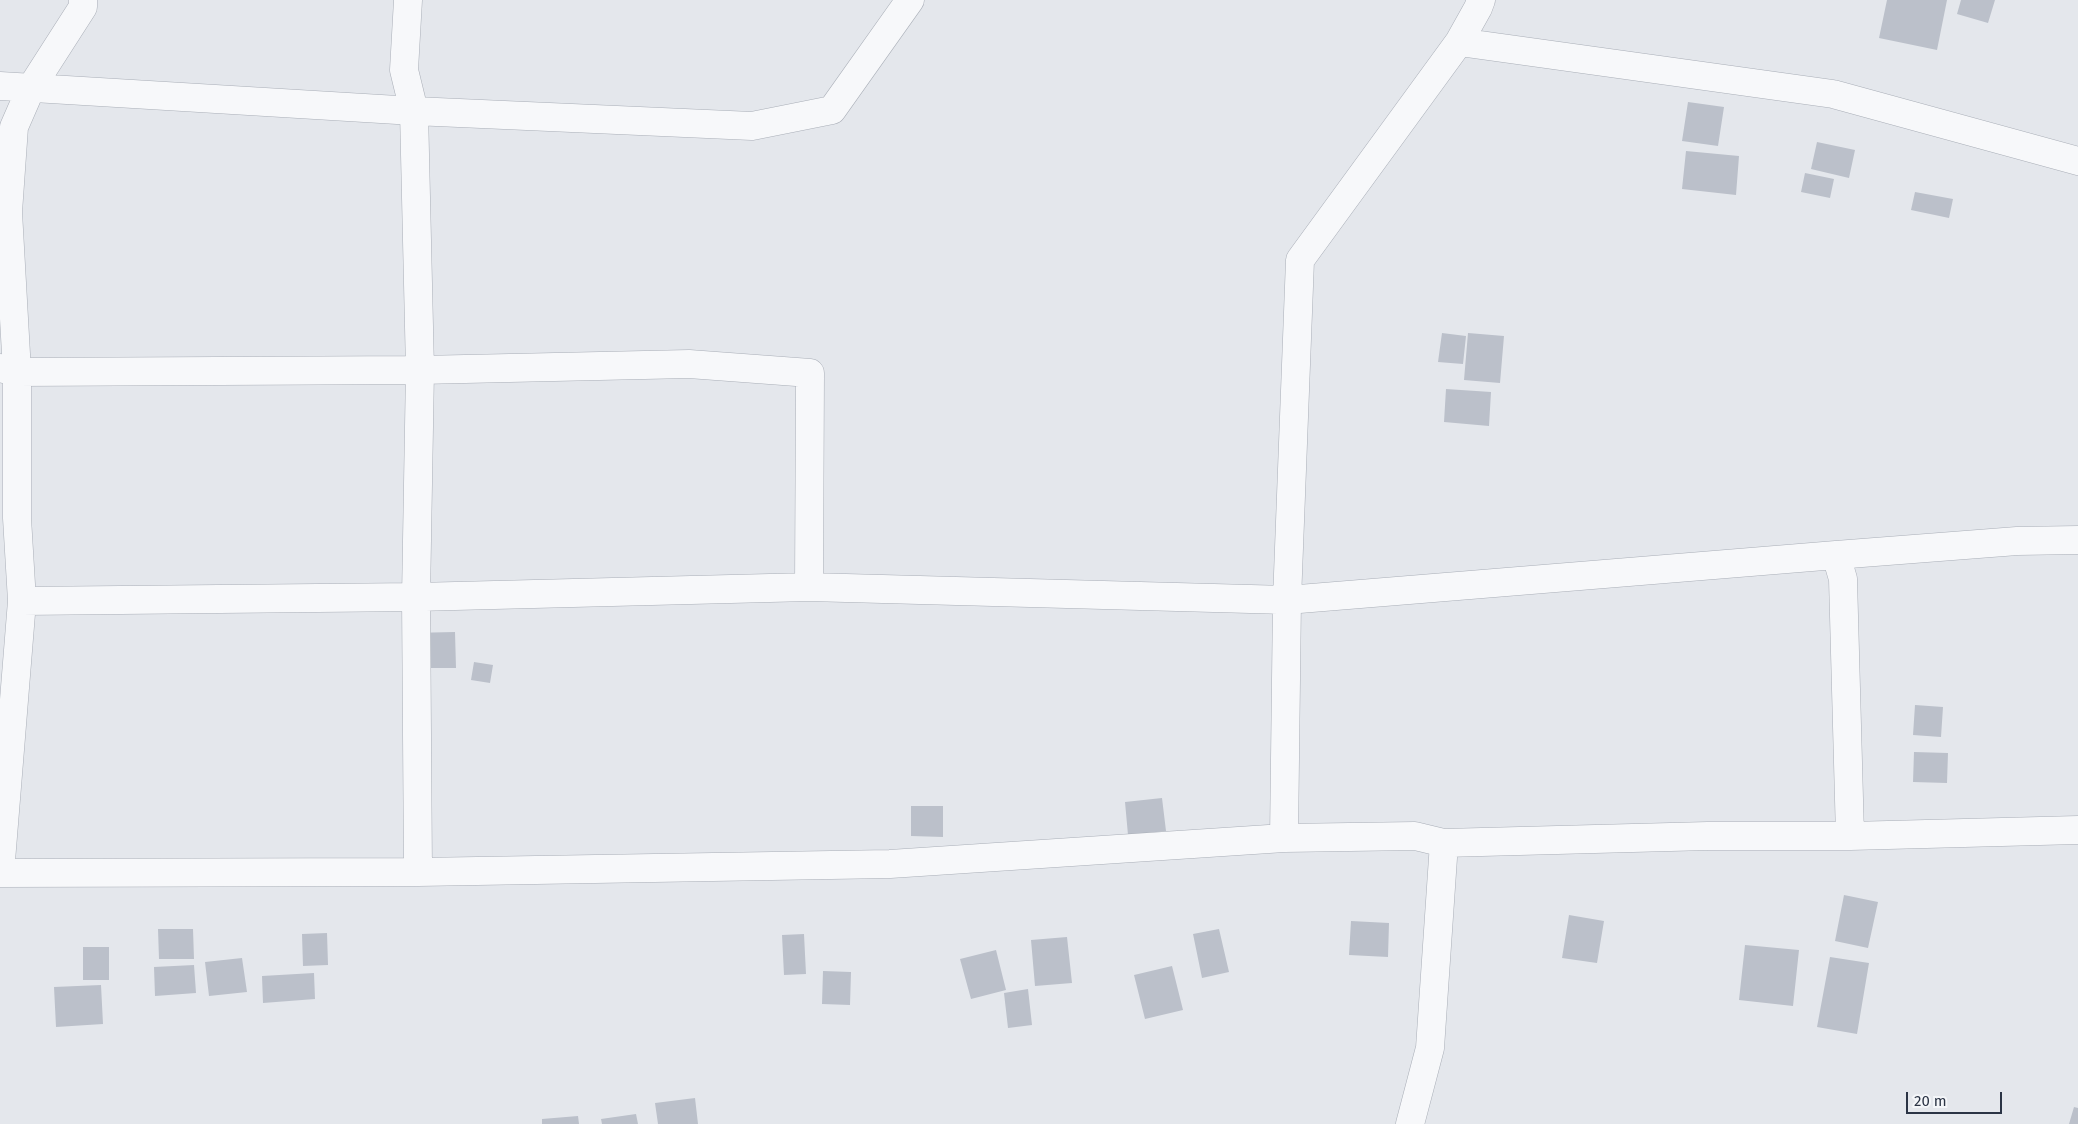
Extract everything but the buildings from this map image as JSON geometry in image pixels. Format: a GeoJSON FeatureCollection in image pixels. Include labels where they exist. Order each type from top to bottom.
{"type":"FeatureCollection","features":[{"type":"Feature","properties":{"kind":"street"},"geometry":{"type":"LineString","coordinates":[[83,0],[83,7],[31,88],[14,127],[8,212],[8,516],[22,601],[0,873],[418,872],[890,864],[1284,838],[1415,836],[1444,843],[1708,836],[1850,836],[2078,830]]}},
{"type":"Feature","properties":{"kind":"street"},"geometry":{"type":"LineString","coordinates":[[408,0],[404,70],[414,111],[420,370],[416,597],[418,872]]}},
{"type":"Feature","properties":{"kind":"street"},"geometry":{"type":"LineString","coordinates":[[0,86],[414,111],[752,126],[832,110],[910,0]]}},
{"type":"Feature","properties":{"kind":"street"},"geometry":{"type":"LineString","coordinates":[[1284,838],[1287,600],[1300,260],[1459,42],[1481,0]]}},
{"type":"Feature","properties":{"kind":"street"},"geometry":{"type":"LineString","coordinates":[[1459,42],[1833,94],[2078,161]]}},
{"type":"Feature","properties":{"kind":"street"},"geometry":{"type":"LineString","coordinates":[[9,370],[420,370],[689,364],[810,372],[809,587]]}},
{"type":"Feature","properties":{"kind":"street"},"geometry":{"type":"LineString","coordinates":[[22,601],[416,597],[809,587],[1287,600],[2017,541],[2078,540]]}},
{"type":"Feature","properties":{"kind":"street"},"geometry":{"type":"LineString","coordinates":[[1836,555],[1843,579],[1850,836]]}},
{"type":"Feature","properties":{"kind":"street"},"geometry":{"type":"LineString","coordinates":[[1410,1124],[1430,1048],[1444,843]]}}]}
